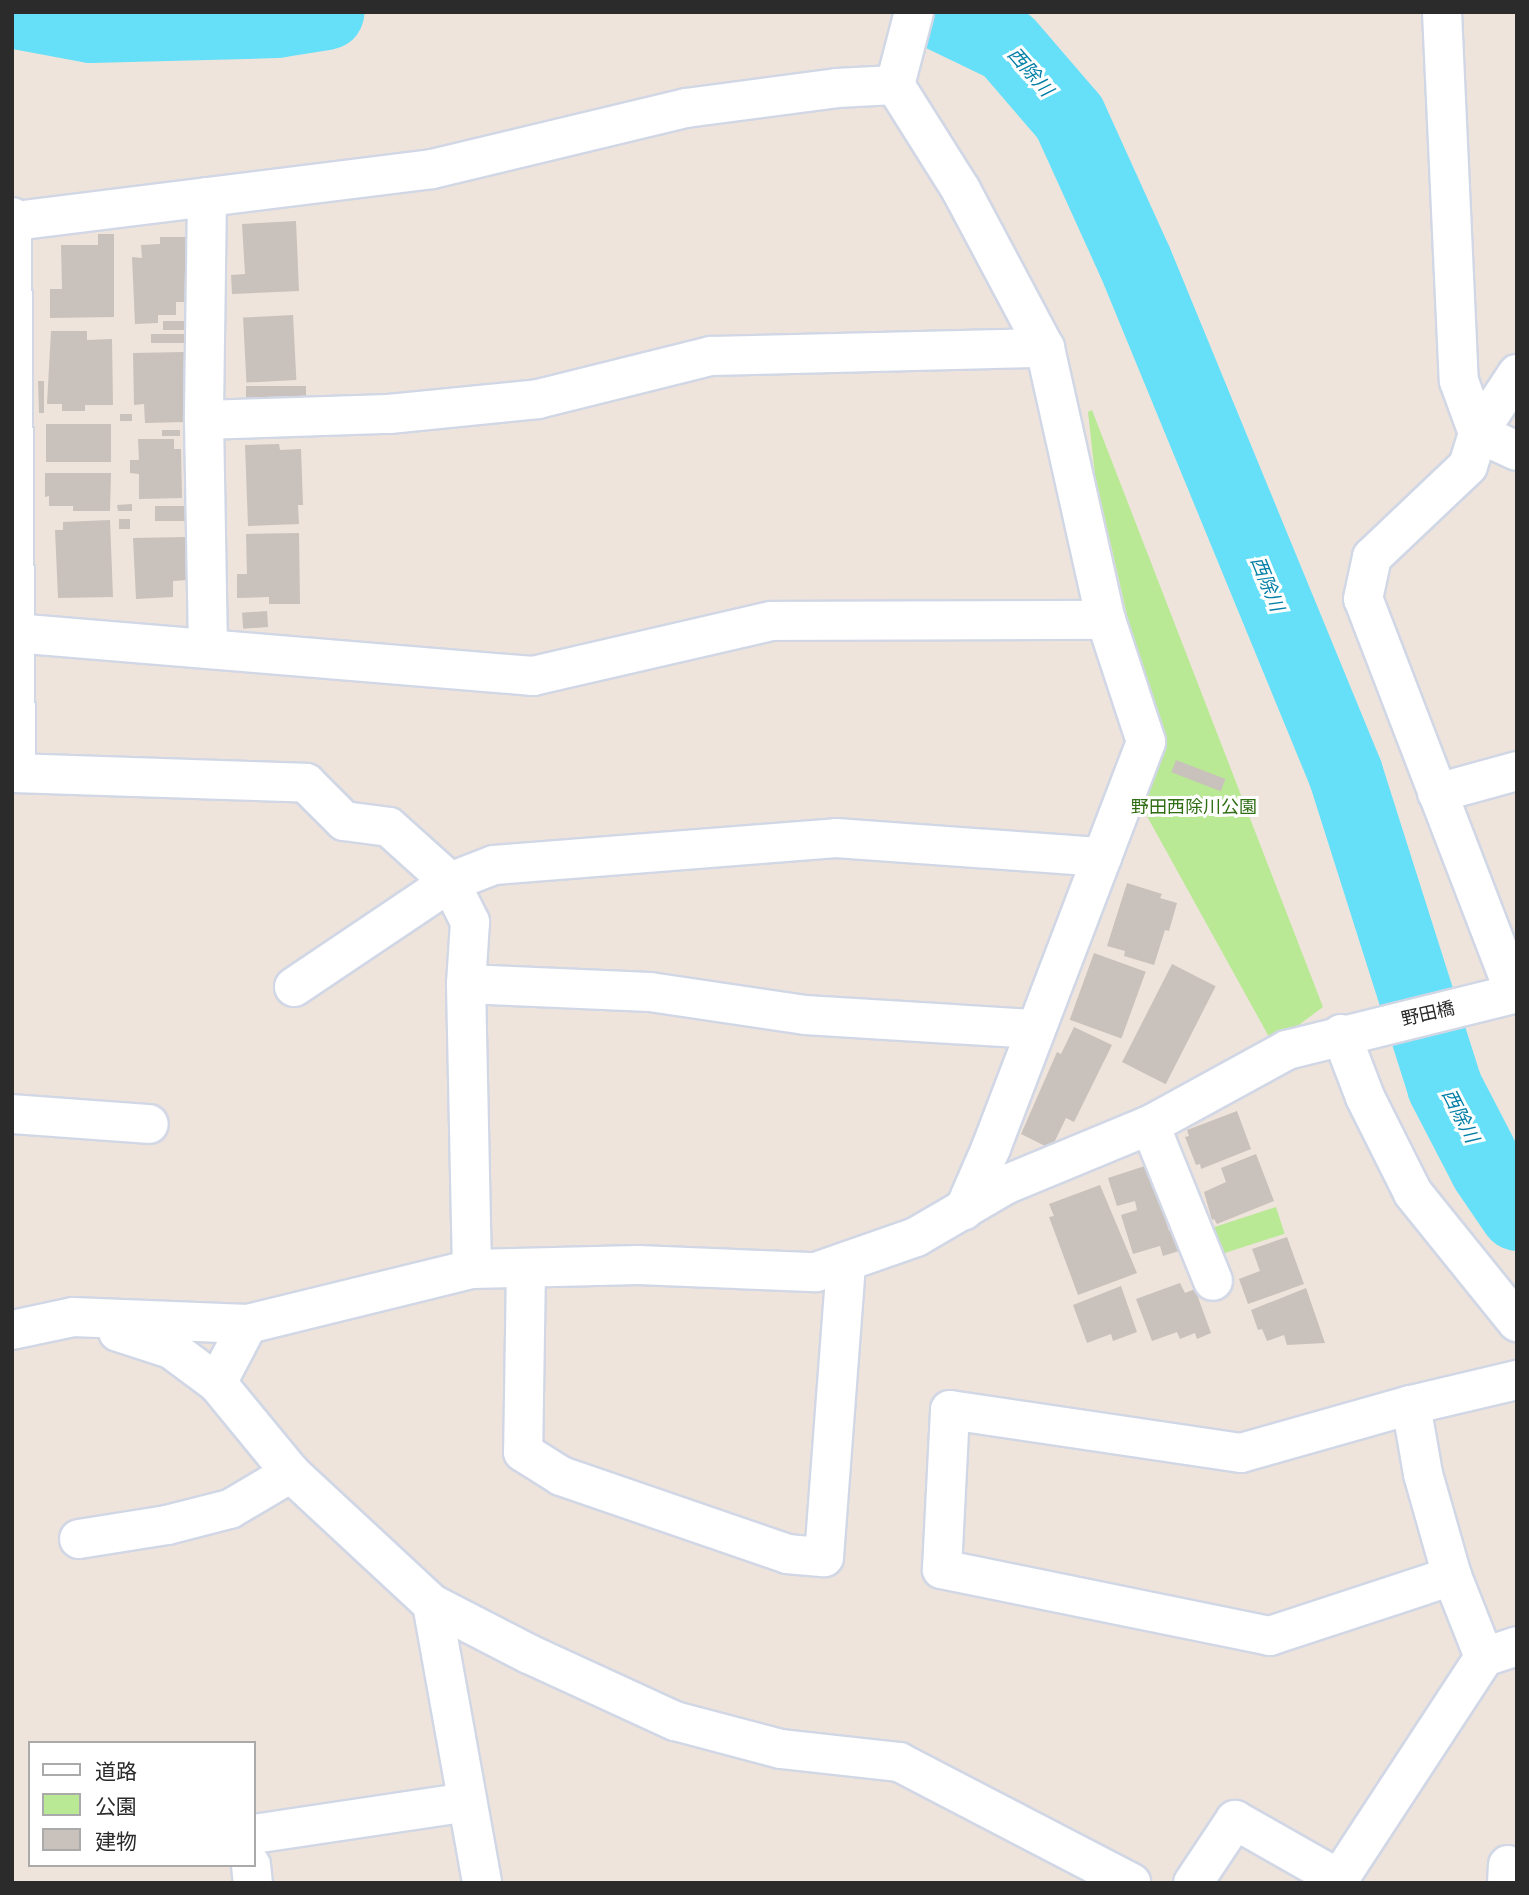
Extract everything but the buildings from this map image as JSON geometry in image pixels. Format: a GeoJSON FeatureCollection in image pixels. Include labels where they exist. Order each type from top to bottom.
{"type":"FeatureCollection","features":[{"type":"Feature","properties":{"kind":"street"},"geometry":{"type":"LineString","coordinates":[[914,12],[896,79],[961,190],[1045,348],[1106,620],[1146,742],[964,1210]]}},
{"type":"Feature","properties":{"kind":"street"},"geometry":{"type":"LineString","coordinates":[[1442,12],[1459,380],[1478,433],[1517,451]]}},
{"type":"Feature","properties":{"kind":"street"},"geometry":{"type":"LineString","coordinates":[[472,1269],[466,984],[470,922],[450,881],[389,827],[344,821],[306,783],[14,773],[13,220],[432,169],[686,108],[896,79]]}},
{"type":"Feature","properties":{"kind":"street"},"geometry":{"type":"LineString","coordinates":[[207,197],[204,419],[208,648]]}},
{"type":"Feature","properties":{"kind":"street"},"geometry":{"type":"LineString","coordinates":[[204,419],[389,414],[538,399],[711,356],[1045,348]]}},
{"type":"Feature","properties":{"kind":"street"},"geometry":{"type":"LineString","coordinates":[[1505,996],[1437,793],[1363,599],[1372,557],[1468,466],[1478,433],[1517,374]]}},
{"type":"Feature","properties":{"kind":"street"},"geometry":{"type":"LineString","coordinates":[[14,633],[533,676],[772,621],[1106,620]]}},
{"type":"Feature","properties":{"kind":"street"},"geometry":{"type":"LineString","coordinates":[[1437,793],[1517,771]]}},
{"type":"Feature","properties":{"kind":"street"},"geometry":{"type":"LineString","coordinates":[[294,987],[450,881],[494,865],[836,838],[1102,857]]}},
{"type":"Feature","properties":{"kind":"street"},"geometry":{"type":"LineString","coordinates":[[466,984],[650,992],[805,1015],[1036,1030]]}},
{"type":"Feature","properties":{"kind":"street","name":"野田橋"},"geometry":{"type":"LineString","coordinates":[[12,1330],[73,1317],[248,1325],[472,1269],[638,1265],[816,1272],[916,1237],[1005,1185],[1150,1125],[1287,1050],[1505,996]]}},
{"type":"Feature","properties":{"kind":"street"},"geometry":{"type":"LineString","coordinates":[[1357,1031],[1366,1097],[1413,1193],[1517,1322]]}},
{"type":"Feature","properties":{"kind":"street"},"geometry":{"type":"LineString","coordinates":[[12,1114],[149,1124]]}},
{"type":"Feature","properties":{"kind":"street"},"geometry":{"type":"LineString","coordinates":[[1150,1125],[1213,1282]]}},
{"type":"Feature","properties":{"kind":"street"},"geometry":{"type":"LineString","coordinates":[[526,1268],[523,1452],[561,1476],[787,1554],[824,1557],[846,1262]]}},
{"type":"Feature","properties":{"kind":"street"},"geometry":{"type":"LineString","coordinates":[[73,1317],[171,1349],[218,1383],[291,1473],[432,1604],[529,1654],[675,1721],[781,1749],[899,1762],[1130,1883]]}},
{"type":"Feature","properties":{"kind":"street"},"geometry":{"type":"LineString","coordinates":[[218,1383],[248,1325]]}},
{"type":"Feature","properties":{"kind":"street"},"geometry":{"type":"LineString","coordinates":[[1452,1576],[1270,1636],[942,1569],[950,1410],[1241,1453],[1411,1405],[1517,1380]]}},
{"type":"Feature","properties":{"kind":"street"},"geometry":{"type":"LineString","coordinates":[[1193,1883],[1235,1820],[1339,1879],[1500,1652],[1452,1576],[1423,1474],[1411,1405]]}},
{"type":"Feature","properties":{"kind":"street"},"geometry":{"type":"LineString","coordinates":[[79,1539],[167,1525],[230,1509],[291,1473]]}},
{"type":"Feature","properties":{"kind":"street"},"geometry":{"type":"LineString","coordinates":[[432,1604],[482,1883]]}},
{"type":"Feature","properties":{"kind":"street"},"geometry":{"type":"LineString","coordinates":[[256,1834],[467,1802]]}},
{"type":"Feature","properties":{"kind":"green space","name":"野田西除川公園"},"geometry":{"type":"Polygon","coordinates":[[[1092,410],[1323,1007],[1273,1044],[1143,809],[1164,751],[1138,663],[1095,475],[1088,412],[1092,410]]]}},
{"type":"Feature","properties":{"kind":"green space"},"geometry":{"type":"Polygon","coordinates":[[[1276,1207],[1285,1234],[1221,1254],[1212,1228],[1276,1207]]]}},
{"type":"Feature","properties":{"kind":"waterway","name":"西除川"},"geometry":{"type":"LineString","coordinates":[[20,12],[90,25],[276,20],[326,12]]}},
{"type":"Feature","properties":{"kind":"waterway","name":"西除川"},"geometry":{"type":"LineString","coordinates":[[938,12],[1007,45],[1069,117],[1134,260],[1345,773],[1444,1086],[1487,1169],[1517,1213]]}}]}
